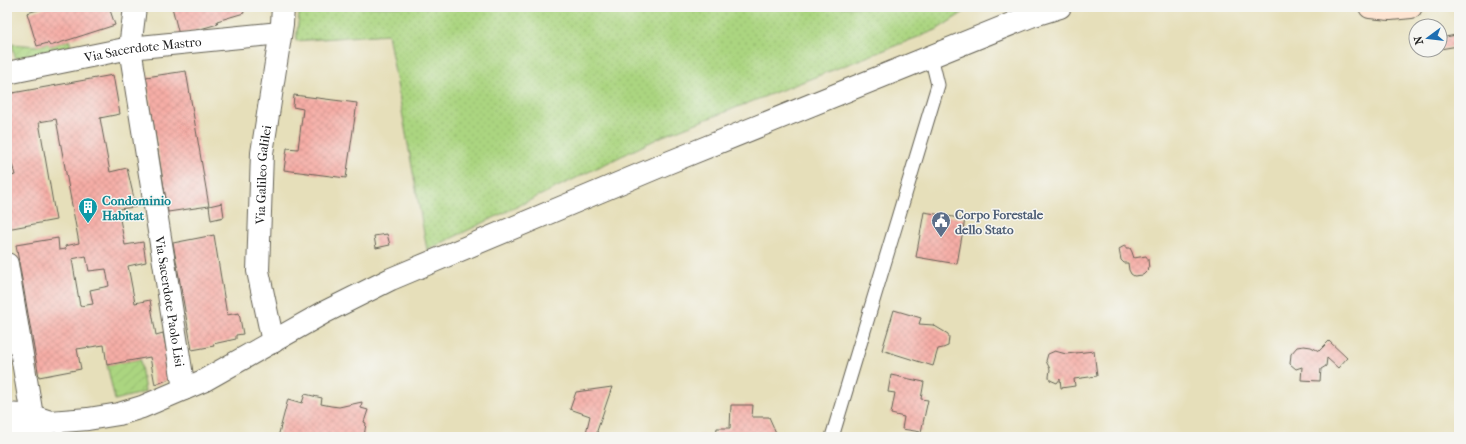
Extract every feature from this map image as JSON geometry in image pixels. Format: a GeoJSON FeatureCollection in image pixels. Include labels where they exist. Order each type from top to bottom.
{"type":"FeatureCollection","features":[{"type":"Feature","properties":{"kind":"main road"},"geometry":{"type":"LineString","coordinates":[[1370,7],[1390,9],[1411,7]]}},
{"type":"Feature","properties":{"kind":"street","name":"Via Sacerdote Paolo Lisi"},"geometry":{"type":"LineString","coordinates":[[135,7],[130,48],[184,389]]}},
{"type":"Feature","properties":{"kind":"street","name":"Via Galileo Galilei"},"geometry":{"type":"LineString","coordinates":[[273,342],[258,271],[262,153],[283,7]]}},
{"type":"Feature","properties":{"kind":"street"},"geometry":{"type":"LineString","coordinates":[[7,414],[41,419],[88,419],[119,414],[142,407],[184,389],[273,342],[325,312],[391,279],[665,164],[1031,16],[1060,7]]}},
{"type":"Feature","properties":{"kind":"street","name":"Via Sacerdote Mastro"},"geometry":{"type":"LineString","coordinates":[[7,74],[130,48],[280,33]]}},
{"type":"Feature","properties":{"kind":"street"},"geometry":{"type":"LineString","coordinates":[[7,264],[41,419]]}},
{"type":"Feature","properties":{"kind":"street"},"geometry":{"type":"LineString","coordinates":[[7,437],[41,419]]}},
{"type":"Feature","properties":{"kind":"lane"},"geometry":{"type":"LineString","coordinates":[[832,437],[938,85],[931,56]]}},
{"type":"Feature","properties":{"kind":"green space"},"geometry":{"type":"Polygon","coordinates":[[[300,7],[972,7],[936,30],[663,136],[427,250],[388,34],[296,41],[300,7]]]}},
{"type":"Feature","properties":{"kind":"green space"},"geometry":{"type":"Polygon","coordinates":[[[69,40],[71,46],[15,58],[12,44],[37,46],[48,43],[50,46],[69,40]]]}},
{"type":"Feature","properties":{"kind":"green space"},"geometry":{"type":"Polygon","coordinates":[[[140,359],[145,392],[115,400],[107,365],[140,359]]]}},
{"type":"Feature","properties":{"kind":"building"},"geometry":{"type":"Polygon","coordinates":[[[48,7],[109,7],[115,25],[50,46],[48,43],[37,46],[27,13],[48,7]]]}},
{"type":"Feature","properties":{"kind":"building"},"geometry":{"type":"Polygon","coordinates":[[[172,7],[247,7],[243,9],[244,13],[217,21],[218,24],[179,35],[172,7]]]}},
{"type":"Feature","properties":{"kind":"building"},"geometry":{"type":"Polygon","coordinates":[[[1456,35],[1458,46],[1448,48],[1448,36],[1456,35]]]}},
{"type":"Feature","properties":{"kind":"building"},"geometry":{"type":"Polygon","coordinates":[[[186,71],[209,206],[168,212],[146,77],[186,71]]]}},
{"type":"Feature","properties":{"kind":"building"},"geometry":{"type":"Polygon","coordinates":[[[113,75],[120,114],[100,118],[110,172],[127,168],[136,207],[118,209],[125,245],[143,242],[146,262],[128,266],[135,303],[150,300],[156,335],[163,333],[172,378],[155,385],[150,357],[107,365],[104,345],[77,349],[81,369],[39,377],[16,245],[58,238],[59,250],[66,249],[65,246],[79,243],[56,119],[39,122],[56,220],[7,229],[7,177],[15,175],[12,164],[7,165],[7,94],[113,75]],[[86,256],[72,259],[80,306],[93,304],[90,290],[109,286],[106,269],[89,271],[86,256]]]}},
{"type":"Feature","properties":{"kind":"building"},"geometry":{"type":"Polygon","coordinates":[[[294,95],[357,103],[346,178],[284,170],[287,148],[298,149],[303,109],[293,107],[294,95]]]}},
{"type":"Feature","properties":{"kind":"building"},"geometry":{"type":"Polygon","coordinates":[[[222,203],[224,217],[211,220],[209,206],[222,203]]]}},
{"type":"Feature","properties":{"kind":"building","name":"Corpo Forestale dello Stato"},"geometry":{"type":"Polygon","coordinates":[[[924,212],[965,219],[957,264],[916,257],[924,212]]]}},
{"type":"Feature","properties":{"kind":"building"},"geometry":{"type":"Polygon","coordinates":[[[387,234],[390,245],[376,248],[374,236],[387,234]]]}},
{"type":"Feature","properties":{"kind":"building"},"geometry":{"type":"Polygon","coordinates":[[[214,235],[227,315],[239,313],[243,334],[236,335],[236,339],[213,344],[214,346],[192,350],[173,243],[214,235]]]}},
{"type":"Feature","properties":{"kind":"building"},"geometry":{"type":"Polygon","coordinates":[[[1126,245],[1126,248],[1130,248],[1134,258],[1146,256],[1148,259],[1149,269],[1143,275],[1134,276],[1131,274],[1128,263],[1124,263],[1121,260],[1119,249],[1126,245]]]}},
{"type":"Feature","properties":{"kind":"building"},"geometry":{"type":"Polygon","coordinates":[[[894,310],[921,318],[919,324],[933,325],[948,334],[948,346],[938,349],[933,366],[882,350],[894,310]]]}},
{"type":"Feature","properties":{"kind":"building"},"geometry":{"type":"Polygon","coordinates":[[[1329,341],[1347,358],[1338,368],[1327,358],[1326,366],[1321,369],[1320,381],[1301,380],[1302,367],[1296,369],[1290,364],[1291,354],[1297,347],[1304,346],[1311,347],[1319,351],[1329,341]]]}},
{"type":"Feature","properties":{"kind":"building"},"geometry":{"type":"Polygon","coordinates":[[[1055,351],[1066,354],[1094,351],[1097,376],[1074,379],[1075,386],[1061,388],[1060,379],[1057,383],[1050,380],[1050,369],[1046,361],[1048,354],[1055,351]]]}},
{"type":"Feature","properties":{"kind":"building"},"geometry":{"type":"Polygon","coordinates":[[[891,375],[924,382],[921,399],[928,400],[921,432],[902,429],[904,417],[891,414],[895,393],[888,392],[891,375]]]}},
{"type":"Feature","properties":{"kind":"building"},"geometry":{"type":"Polygon","coordinates":[[[612,387],[597,431],[599,437],[585,437],[590,416],[570,409],[576,392],[612,387]]]}},
{"type":"Feature","properties":{"kind":"building"},"geometry":{"type":"Polygon","coordinates":[[[305,394],[322,398],[321,404],[331,406],[339,407],[362,402],[361,408],[368,410],[364,422],[366,423],[364,437],[278,437],[288,399],[302,403],[305,394]]]}},
{"type":"Feature","properties":{"kind":"building"},"geometry":{"type":"Polygon","coordinates":[[[731,405],[753,405],[752,417],[769,417],[777,435],[773,437],[698,437],[698,435],[716,435],[717,428],[730,428],[731,405]]]}},
{"type":"Feature","properties":{"kind":"place","name":"Condominio Habitat"},"geometry":{"type":"Point","coordinates":[88,224]}},
{"type":"Feature","properties":{"kind":"place","name":"Corpo Forestale dello Stato"},"geometry":{"type":"Point","coordinates":[941,238]}}]}
